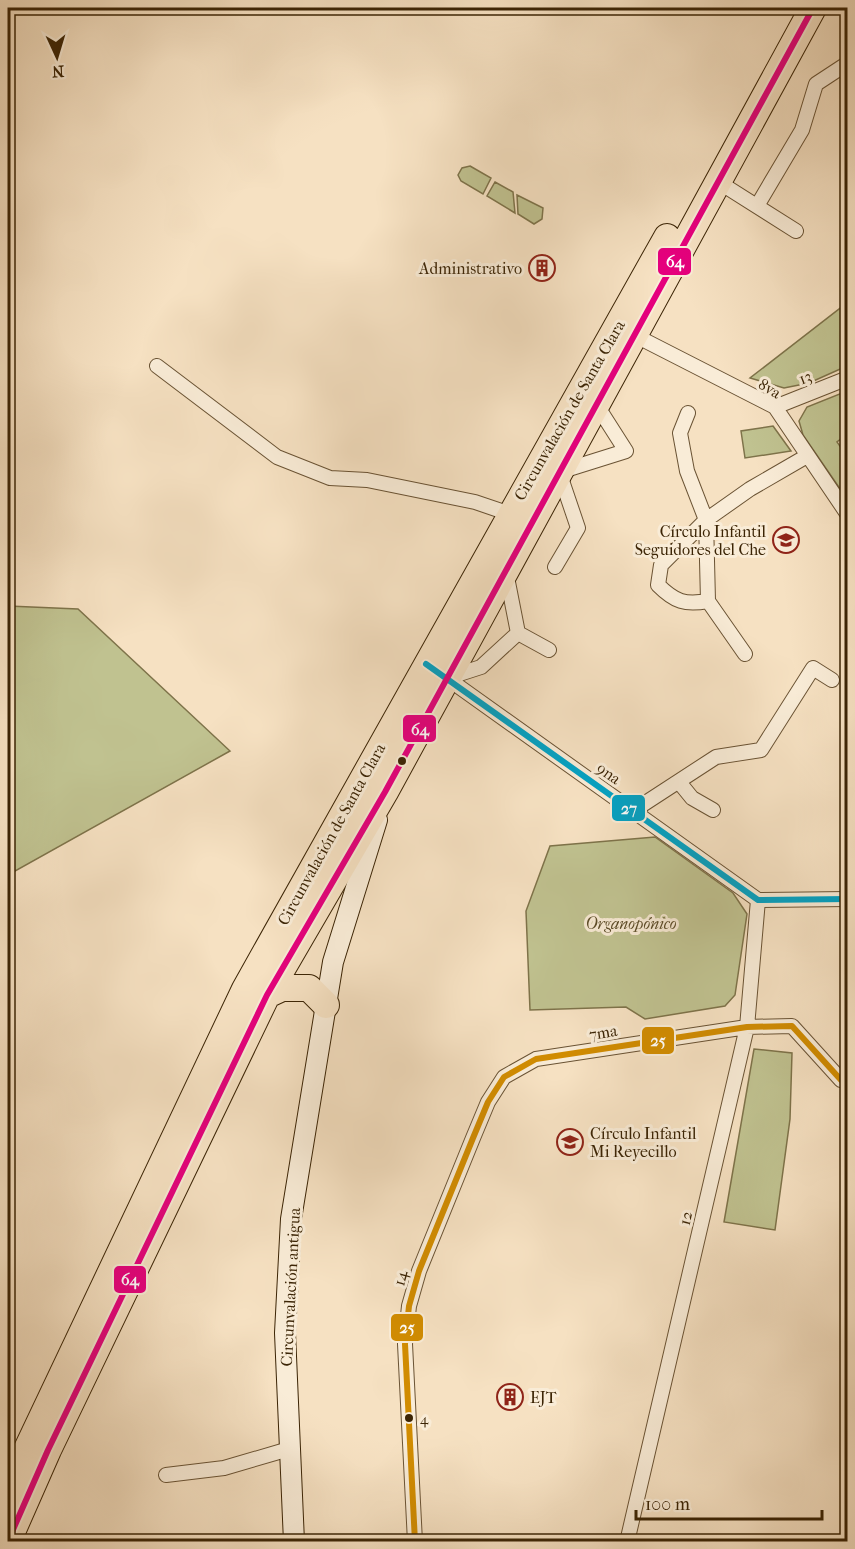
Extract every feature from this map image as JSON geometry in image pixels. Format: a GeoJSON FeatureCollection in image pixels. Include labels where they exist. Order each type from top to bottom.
{"type":"FeatureCollection","features":[{"type":"Feature","properties":{"kind":"highway","name":"Circunvalación de Santa Clara"},"geometry":{"type":"LineString","coordinates":[[8,1541],[48,1450],[267,995],[385,792],[717,181],[795,8]]}},
{"type":"Feature","properties":{"kind":"highway","name":"Circunvalación de Santa Clara"},"geometry":{"type":"LineString","coordinates":[[8,1489],[245,989],[510,514],[749,107],[813,8]]}},
{"type":"Feature","properties":{"kind":"highway"},"geometry":{"type":"LineString","coordinates":[[267,995],[282,987],[309,988],[326,1005]]}},
{"type":"Feature","properties":{"kind":"street"},"geometry":{"type":"LineString","coordinates":[[757,206],[802,130],[816,84],[848,63]]}},
{"type":"Feature","properties":{"kind":"street"},"geometry":{"type":"LineString","coordinates":[[717,181],[796,231]]}},
{"type":"Feature","properties":{"kind":"street","name":"8va"},"geometry":{"type":"LineString","coordinates":[[634,335],[775,408],[848,515]]}},
{"type":"Feature","properties":{"kind":"street"},"geometry":{"type":"LineString","coordinates":[[157,366],[277,457],[330,478],[367,480],[453,497],[510,514]]}},
{"type":"Feature","properties":{"kind":"street","name":"13"},"geometry":{"type":"LineString","coordinates":[[775,408],[848,378]]}},
{"type":"Feature","properties":{"kind":"street"},"geometry":{"type":"LineString","coordinates":[[555,567],[578,528],[559,472],[626,452],[596,404]]}},
{"type":"Feature","properties":{"kind":"street"},"geometry":{"type":"LineString","coordinates":[[688,413],[680,433],[687,471],[706,520],[708,601],[746,654]]}},
{"type":"Feature","properties":{"kind":"street"},"geometry":{"type":"LineString","coordinates":[[708,601],[686,604],[671,599],[658,585],[662,564],[706,520],[750,489],[807,456]]}},
{"type":"Feature","properties":{"kind":"street"},"geometry":{"type":"LineString","coordinates":[[506,570],[518,633]]}},
{"type":"Feature","properties":{"kind":"street"},"geometry":{"type":"LineString","coordinates":[[518,633],[549,650]]}},
{"type":"Feature","properties":{"kind":"street"},"geometry":{"type":"LineString","coordinates":[[447,678],[481,667],[518,633]]}},
{"type":"Feature","properties":{"kind":"street","name":"9na"},"geometry":{"type":"LineString","coordinates":[[426,664],[758,900]]}},
{"type":"Feature","properties":{"kind":"street"},"geometry":{"type":"LineString","coordinates":[[633,811],[716,757],[761,750],[813,668],[832,680]]}},
{"type":"Feature","properties":{"kind":"street"},"geometry":{"type":"LineString","coordinates":[[679,782],[692,798],[712,810]]}},
{"type":"Feature","properties":{"kind":"street","name":"Circunvalación antigua"},"geometry":{"type":"LineString","coordinates":[[294,1542],[285,1333],[291,1219],[333,962],[385,792]]}},
{"type":"Feature","properties":{"kind":"street"},"geometry":{"type":"LineString","coordinates":[[758,900],[848,899]]}},
{"type":"Feature","properties":{"kind":"street","name":"12"},"geometry":{"type":"LineString","coordinates":[[627,1542],[747,1027],[758,900]]}},
{"type":"Feature","properties":{"kind":"street","name":"7ma"},"geometry":{"type":"LineString","coordinates":[[504,1077],[536,1059],[747,1027],[792,1026],[841,1080],[848,1081]]}},
{"type":"Feature","properties":{"kind":"street","name":"14"},"geometry":{"type":"LineString","coordinates":[[415,1542],[405,1344],[409,1306],[419,1271],[473,1138],[488,1102],[504,1077]]}},
{"type":"Feature","properties":{"kind":"street"},"geometry":{"type":"LineString","coordinates":[[166,1475],[224,1468],[289,1449]]}},
{"type":"Feature","properties":{"kind":"green space"},"geometry":{"type":"Polygon","coordinates":[[[470,166],[491,178],[483,194],[461,181],[458,175],[462,168],[470,166]]]}},
{"type":"Feature","properties":{"kind":"green space"},"geometry":{"type":"Polygon","coordinates":[[[495,182],[513,192],[515,213],[487,196],[495,182]]]}},
{"type":"Feature","properties":{"kind":"green space"},"geometry":{"type":"Polygon","coordinates":[[[517,195],[543,208],[542,219],[534,224],[518,214],[517,195]]]}},
{"type":"Feature","properties":{"kind":"green space"},"geometry":{"type":"Polygon","coordinates":[[[843,306],[847,308],[847,366],[809,383],[784,388],[750,378],[843,306]]]}},
{"type":"Feature","properties":{"kind":"green space"},"geometry":{"type":"Polygon","coordinates":[[[847,391],[847,434],[837,442],[847,456],[847,499],[803,435],[799,421],[807,407],[847,391]]]}},
{"type":"Feature","properties":{"kind":"green space"},"geometry":{"type":"Polygon","coordinates":[[[773,426],[791,451],[745,458],[741,431],[773,426]]]}},
{"type":"Feature","properties":{"kind":"green space"},"geometry":{"type":"Polygon","coordinates":[[[8,606],[78,609],[230,751],[8,875],[8,606]]]}},
{"type":"Feature","properties":{"kind":"green space","name":"Organopónico"},"geometry":{"type":"Polygon","coordinates":[[[655,837],[733,893],[747,914],[735,995],[725,1006],[645,1019],[626,1007],[530,1010],[526,911],[550,846],[655,837]]]}},
{"type":"Feature","properties":{"kind":"green space"},"geometry":{"type":"Polygon","coordinates":[[[754,1049],[792,1053],[790,1119],[775,1230],[724,1222],[754,1049]]]}},
{"type":"Feature","properties":{"kind":"transit line","name":"64"},"geometry":{"type":"LineString","coordinates":[[8,1541],[48,1450],[267,995],[385,792],[813,8]]}},
{"type":"Feature","properties":{"kind":"transit line","name":"27"},"geometry":{"type":"LineString","coordinates":[[426,664],[758,900],[848,899]]}},
{"type":"Feature","properties":{"kind":"transit line","name":"25"},"geometry":{"type":"LineString","coordinates":[[415,1542],[405,1344],[409,1306],[419,1271],[473,1138],[488,1102],[504,1077],[536,1059],[747,1027],[792,1026],[841,1080],[848,1081]]}},
{"type":"Feature","properties":{"kind":"place","name":"Administrativo"},"geometry":{"type":"Point","coordinates":[542,268]}},
{"type":"Feature","properties":{"kind":"place","name":"Círculo Infantil Seguidores del Che"},"geometry":{"type":"Point","coordinates":[786,540]}},
{"type":"Feature","properties":{"kind":"place","name":"Círculo Infantil Mi Reyecillo"},"geometry":{"type":"Point","coordinates":[570,1142]}},
{"type":"Feature","properties":{"kind":"place","name":"EJT"},"geometry":{"type":"Point","coordinates":[510,1397]}},
{"type":"Feature","properties":{"kind":"place","name":"4"},"geometry":{"type":"Point","coordinates":[409,1418]}}]}
